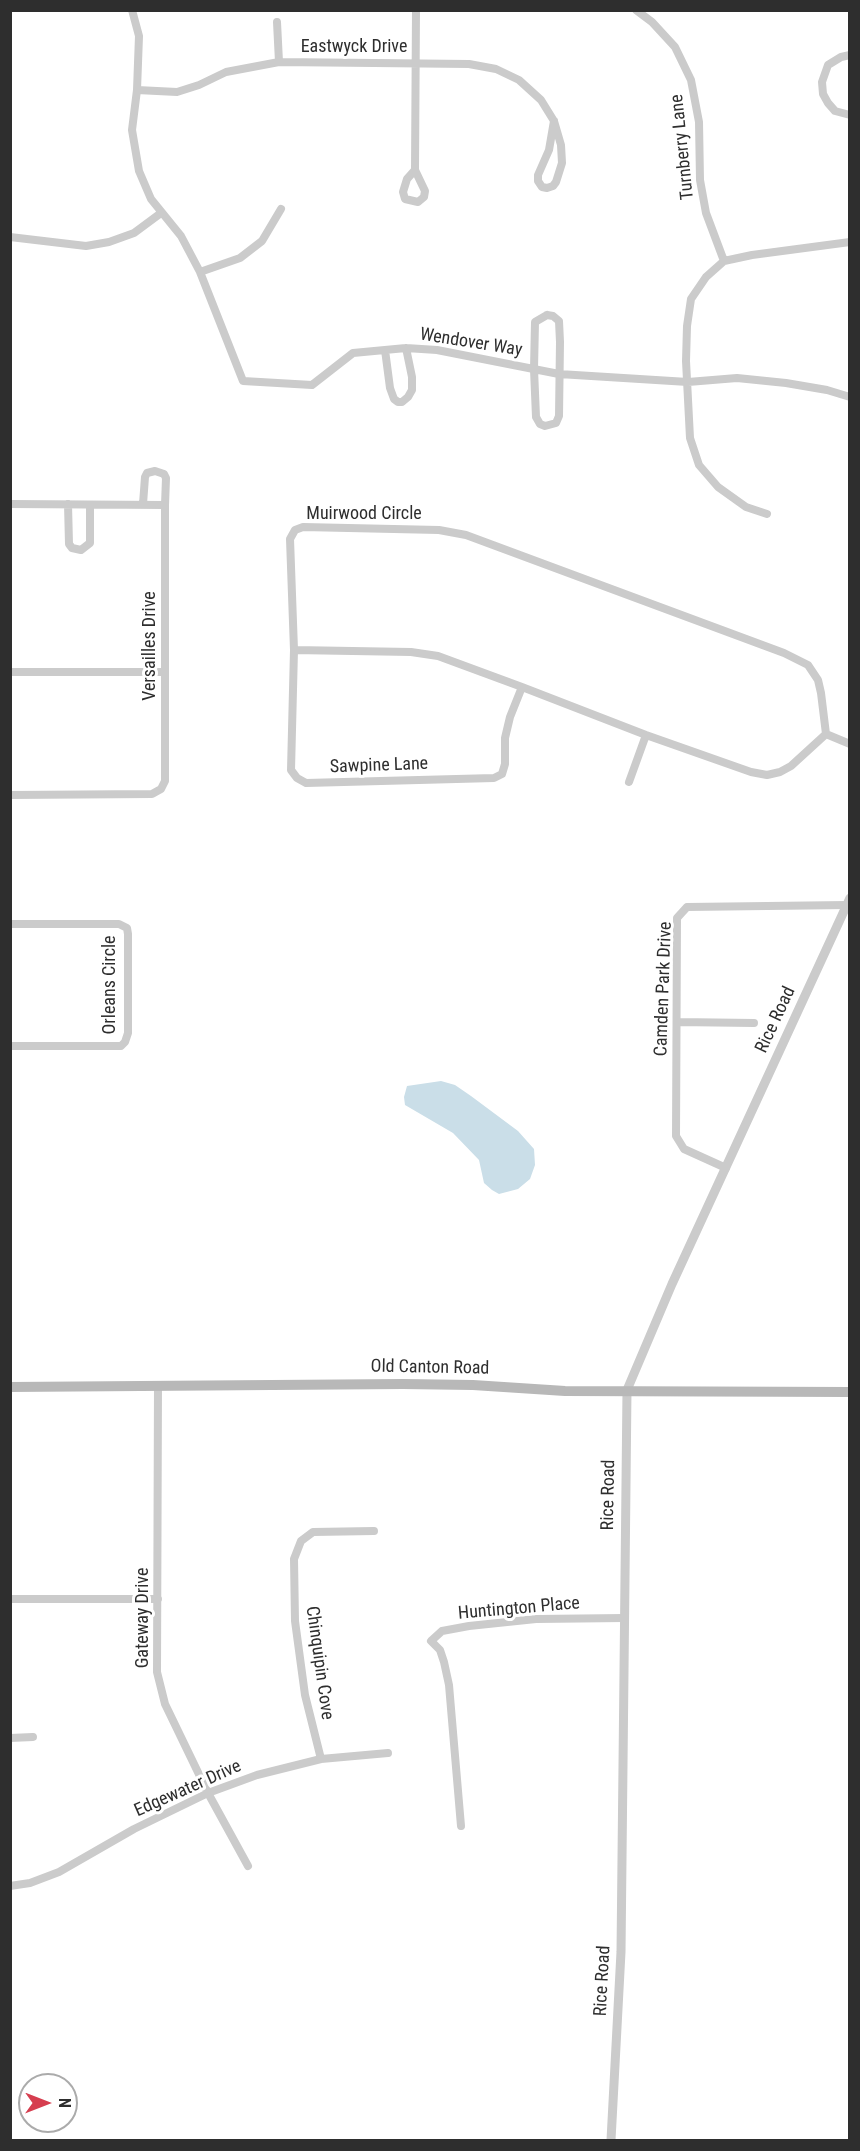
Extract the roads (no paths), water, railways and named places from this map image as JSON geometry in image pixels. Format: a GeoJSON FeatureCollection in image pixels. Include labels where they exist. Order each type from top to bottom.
{"type":"FeatureCollection","features":[{"type":"Feature","properties":{"kind":"main road","name":"Old Canton Road"},"geometry":{"type":"LineString","coordinates":[[10,1387],[403,1383],[556,1390],[849,1392]]}},
{"type":"Feature","properties":{"kind":"street","name":"Wendover Way"},"geometry":{"type":"LineString","coordinates":[[132,10],[139,36],[137,90],[132,130],[139,171],[151,199],[181,236],[200,272],[243,381],[312,385],[353,353],[406,348],[437,351],[559,374],[688,381],[737,378],[827,390],[849,398]]}},
{"type":"Feature","properties":{"kind":"street"},"geometry":{"type":"LineString","coordinates":[[415,170],[416,10]]}},
{"type":"Feature","properties":{"kind":"street","name":"Turnberry Lane"},"geometry":{"type":"LineString","coordinates":[[636,10],[652,22],[675,47],[691,81],[699,122],[700,180],[706,213],[724,261]]}},
{"type":"Feature","properties":{"kind":"street"},"geometry":{"type":"LineString","coordinates":[[277,22],[279,62]]}},
{"type":"Feature","properties":{"kind":"street"},"geometry":{"type":"LineString","coordinates":[[849,55],[841,57],[828,66],[822,81],[823,94],[828,103],[836,111],[849,115]]}},
{"type":"Feature","properties":{"kind":"street","name":"Eastwyck Drive"},"geometry":{"type":"LineString","coordinates":[[137,90],[177,92],[199,85],[226,72],[279,62],[415,62],[469,64],[496,69],[519,80],[541,100],[554,121],[561,146],[562,163],[556,182],[547,188],[542,187],[538,181],[538,175],[549,150],[554,121]]}},
{"type":"Feature","properties":{"kind":"street"},"geometry":{"type":"LineString","coordinates":[[200,272],[240,258],[255,247],[262,241],[281,209]]}},
{"type":"Feature","properties":{"kind":"street"},"geometry":{"type":"LineString","coordinates":[[10,237],[86,246],[110,242],[134,233],[161,213]]}},
{"type":"Feature","properties":{"kind":"street"},"geometry":{"type":"LineString","coordinates":[[767,514],[746,507],[718,487],[699,465],[690,438],[686,361],[687,326],[691,299],[706,277],[724,261],[849,242]]}},
{"type":"Feature","properties":{"kind":"street"},"geometry":{"type":"LineString","coordinates":[[553,316],[559,321],[559,374],[559,416],[556,423],[545,426],[540,424],[536,417],[535,322],[540,318],[553,316]]}},
{"type":"Feature","properties":{"kind":"street"},"geometry":{"type":"LineString","coordinates":[[385,350],[390,388],[394,399],[402,402],[412,390],[412,377],[406,348]]}},
{"type":"Feature","properties":{"kind":"street","name":"Versailles Drive"},"geometry":{"type":"LineString","coordinates":[[10,795],[152,794],[162,789],[165,781],[166,478],[164,474],[155,471],[147,473],[143,504]]}},
{"type":"Feature","properties":{"kind":"street"},"geometry":{"type":"LineString","coordinates":[[10,504],[165,505]]}},
{"type":"Feature","properties":{"kind":"street"},"geometry":{"type":"LineString","coordinates":[[68,504],[69,544],[72,548],[81,550],[90,543],[90,505]]}},
{"type":"Feature","properties":{"kind":"street","name":"Muirwood Circle"},"geometry":{"type":"LineString","coordinates":[[294,650],[290,539],[295,530],[303,527],[439,530],[466,535],[784,653],[808,665],[818,680],[826,734]]}},
{"type":"Feature","properties":{"kind":"street"},"geometry":{"type":"LineString","coordinates":[[294,650],[411,652],[438,656],[646,735],[751,772],[767,775],[791,766],[826,734],[849,744]]}},
{"type":"Feature","properties":{"kind":"street","name":"Sawpine Lane"},"geometry":{"type":"LineString","coordinates":[[294,650],[291,770],[297,778],[306,783],[494,778],[502,774],[505,764],[505,738],[510,717],[522,687]]}},
{"type":"Feature","properties":{"kind":"street"},"geometry":{"type":"LineString","coordinates":[[10,672],[164,672]]}},
{"type":"Feature","properties":{"kind":"street"},"geometry":{"type":"LineString","coordinates":[[629,782],[646,735]]}},
{"type":"Feature","properties":{"kind":"street","name":"Camden Park Drive"},"geometry":{"type":"LineString","coordinates":[[726,1168],[684,1149],[676,1136],[677,918],[687,907],[848,902]]}},
{"type":"Feature","properties":{"kind":"street","name":"Rice Road"},"geometry":{"type":"LineString","coordinates":[[611,2140],[621,1941],[627,1390],[672,1284],[848,902]]}},
{"type":"Feature","properties":{"kind":"street","name":"Orleans Circle"},"geometry":{"type":"LineString","coordinates":[[10,924],[119,924],[127,928],[128,1034],[121,1046],[10,1046]]}},
{"type":"Feature","properties":{"kind":"street"},"geometry":{"type":"LineString","coordinates":[[677,1022],[754,1023]]}},
{"type":"Feature","properties":{"kind":"street","name":"Gateway Drive"},"geometry":{"type":"LineString","coordinates":[[158,1385],[157,1672],[165,1704],[208,1793],[248,1866]]}},
{"type":"Feature","properties":{"kind":"street","name":"Chinquipin Cove"},"geometry":{"type":"LineString","coordinates":[[321,1759],[304,1695],[295,1621],[294,1559],[301,1541],[314,1532],[374,1531]]}},
{"type":"Feature","properties":{"kind":"street"},"geometry":{"type":"LineString","coordinates":[[10,1599],[158,1599]]}},
{"type":"Feature","properties":{"kind":"street","name":"Huntington Place"},"geometry":{"type":"LineString","coordinates":[[461,1826],[449,1685],[440,1650],[431,1641],[442,1631],[469,1626],[536,1619],[624,1618]]}},
{"type":"Feature","properties":{"kind":"street"},"geometry":{"type":"LineString","coordinates":[[10,1738],[33,1737]]}},
{"type":"Feature","properties":{"kind":"street","name":"Edgewater Drive"},"geometry":{"type":"LineString","coordinates":[[10,1886],[30,1883],[59,1872],[134,1829],[208,1793],[257,1775],[321,1759],[388,1753]]}},
{"type":"Feature","properties":{"kind":"water"},"geometry":{"type":"Polygon","coordinates":[[[441,1081],[455,1085],[471,1096],[518,1131],[534,1149],[535,1165],[530,1179],[518,1189],[499,1194],[492,1190],[484,1183],[479,1160],[453,1133],[405,1105],[404,1097],[407,1086],[441,1081]]]}}]}
